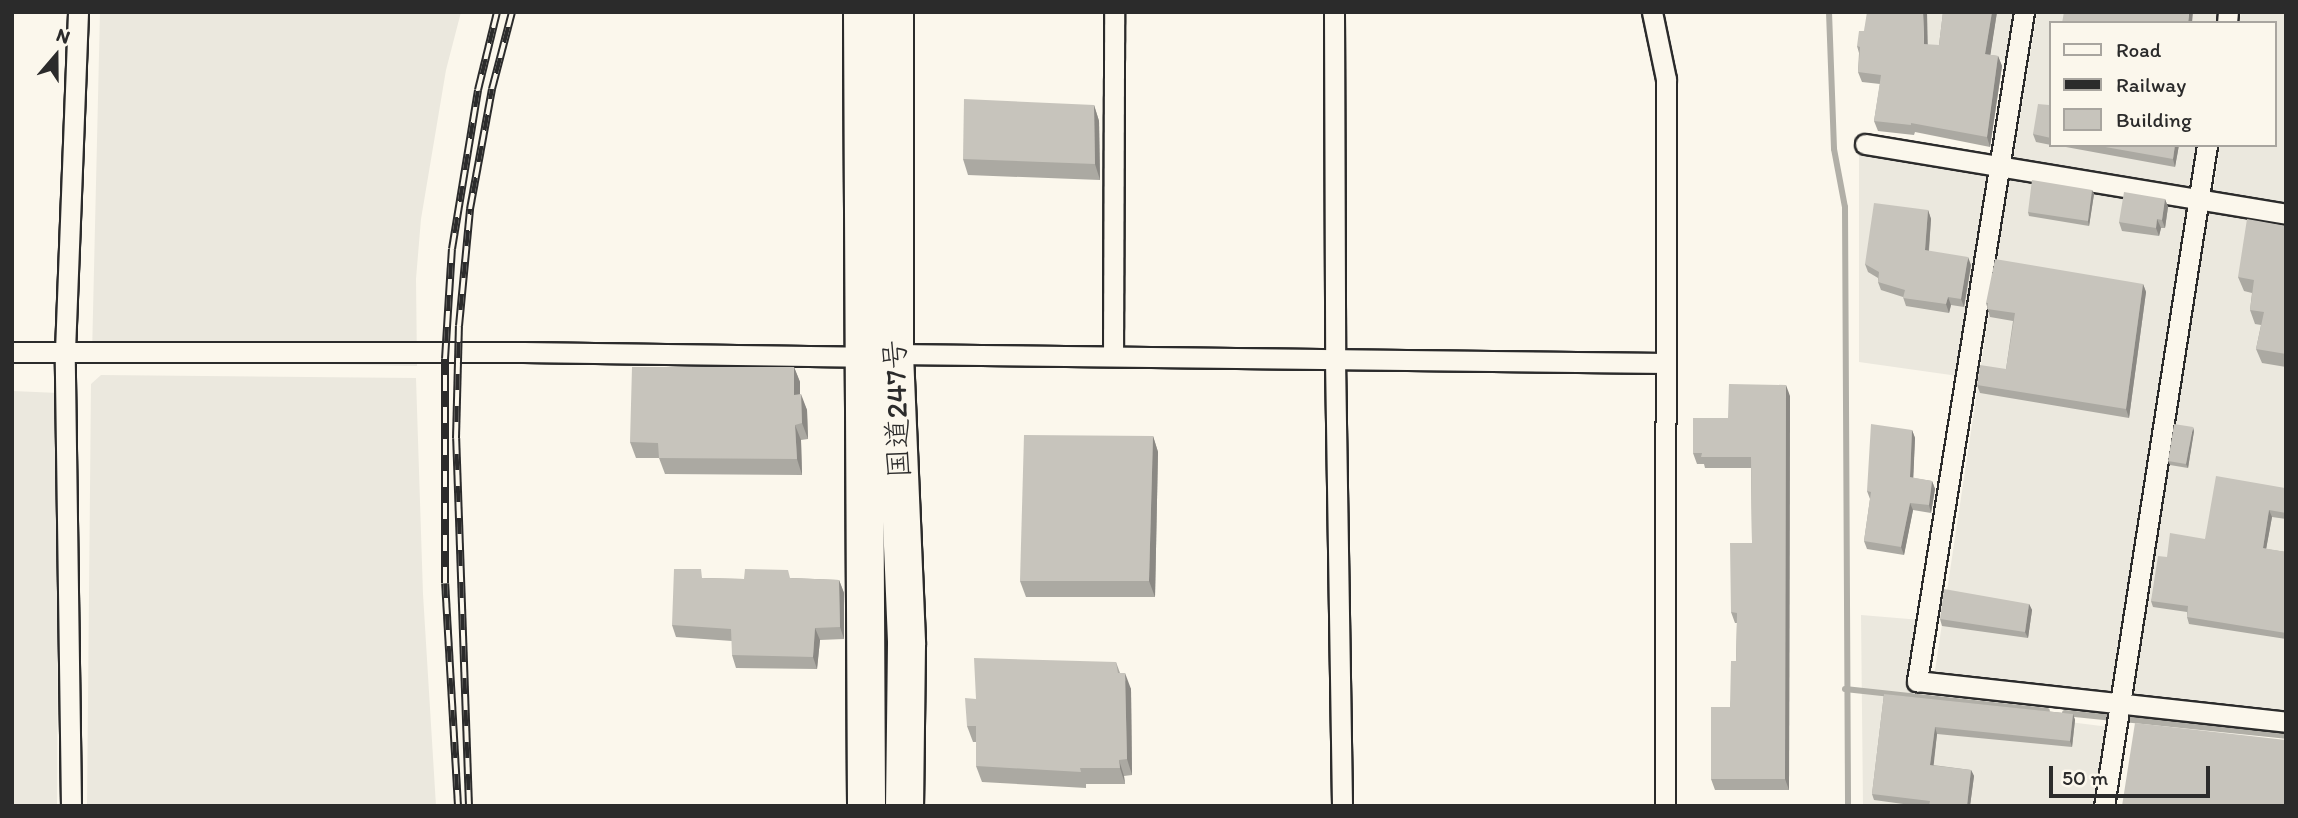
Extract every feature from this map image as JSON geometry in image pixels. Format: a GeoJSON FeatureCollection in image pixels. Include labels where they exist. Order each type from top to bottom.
{"type":"FeatureCollection","features":[{"type":"Feature","properties":{"kind":"highway","name":"国道247号"},"geometry":{"type":"LineString","coordinates":[[862,12],[878,356],[906,644],[904,806]]}},
{"type":"Feature","properties":{"kind":"highway","name":"国道247号"},"geometry":{"type":"LineString","coordinates":[[866,806],[878,356],[894,12]]}},
{"type":"Feature","properties":{"kind":"street"},"geometry":{"type":"LineString","coordinates":[[71,806],[65,351],[78,12]]}},
{"type":"Feature","properties":{"kind":"street"},"geometry":{"type":"LineString","coordinates":[[1113,356],[1114,12]]}},
{"type":"Feature","properties":{"kind":"street"},"geometry":{"type":"LineString","coordinates":[[1334,12],[1335,359],[1342,806]]}},
{"type":"Feature","properties":{"kind":"street"},"geometry":{"type":"LineString","coordinates":[[1652,12],[1666,79],[1665,806]]}},
{"type":"Feature","properties":{"kind":"street"},"geometry":{"type":"LineString","coordinates":[[2024,12],[1917,681],[2118,714],[2286,722]]}},
{"type":"Feature","properties":{"kind":"street"},"geometry":{"type":"LineString","coordinates":[[1865,144],[2286,214]]}},
{"type":"Feature","properties":{"kind":"street"},"geometry":{"type":"LineString","coordinates":[[2105,806],[2207,147]]}},
{"type":"Feature","properties":{"kind":"street"},"geometry":{"type":"LineString","coordinates":[[12,352],[523,352],[1666,363]]}},
{"type":"Feature","properties":{"kind":"shaded area"},"geometry":{"type":"Polygon","coordinates":[[[100,12],[461,12],[446,70],[421,219],[416,279],[417,366],[97,359],[92,355],[100,12]]]}},
{"type":"Feature","properties":{"kind":"shaded area"},"geometry":{"type":"Polygon","coordinates":[[[1868,12],[2021,12],[2014,62],[1862,39],[1868,12]]]}},
{"type":"Feature","properties":{"kind":"shaded area"},"geometry":{"type":"Polygon","coordinates":[[[2037,12],[2220,12],[2218,21],[2050,21],[2050,147],[2198,147],[2191,189],[2013,160],[2037,12]]]}},
{"type":"Feature","properties":{"kind":"shaded area"},"geometry":{"type":"Polygon","coordinates":[[[2241,12],[2286,12],[2286,204],[2213,193],[2220,147],[2277,147],[2277,21],[2239,21],[2241,12]]]}},
{"type":"Feature","properties":{"kind":"shaded area"},"geometry":{"type":"Polygon","coordinates":[[[1859,153],[1991,174],[1958,376],[1859,362],[1859,153]]]}},
{"type":"Feature","properties":{"kind":"shaded area"},"geometry":{"type":"Polygon","coordinates":[[[2009,179],[2190,207],[2111,696],[1934,677],[2009,179]]]}},
{"type":"Feature","properties":{"kind":"shaded area"},"geometry":{"type":"Polygon","coordinates":[[[2208,210],[2286,222],[2286,714],[2132,695],[2208,210]]]}},
{"type":"Feature","properties":{"kind":"shaded area"},"geometry":{"type":"Polygon","coordinates":[[[101,375],[416,378],[423,594],[436,806],[87,806],[91,384],[101,375]]]}},
{"type":"Feature","properties":{"kind":"shaded area"},"geometry":{"type":"Polygon","coordinates":[[[12,391],[59,393],[57,806],[12,806],[12,391]]]}},
{"type":"Feature","properties":{"kind":"shaded area"},"geometry":{"type":"Polygon","coordinates":[[[1861,615],[1921,620],[1912,702],[2109,727],[2095,806],[1863,806],[1861,615]]]}},
{"type":"Feature","properties":{"kind":"building"},"geometry":{"type":"Polygon","coordinates":[[[1867,12],[1923,12],[1924,44],[1939,45],[1943,12],[1992,12],[1985,54],[1998,56],[1987,137],[1911,123],[1874,121],[1881,75],[1858,72],[1859,31],[1864,31],[1867,12]]]}},
{"type":"Feature","properties":{"kind":"building"},"geometry":{"type":"Polygon","coordinates":[[[2064,12],[2189,12],[2188,21],[2062,21],[2064,12]]]}},
{"type":"Feature","properties":{"kind":"building"},"geometry":{"type":"Polygon","coordinates":[[[2050,98],[2050,138],[2033,134],[2038,104],[2049,105],[2050,98]]]}},
{"type":"Feature","properties":{"kind":"building"},"geometry":{"type":"Polygon","coordinates":[[[964,99],[1094,105],[1095,164],[963,159],[964,99]]]}},
{"type":"Feature","properties":{"kind":"building"},"geometry":{"type":"Polygon","coordinates":[[[2105,147],[2175,147],[2173,159],[2105,147]]]}},
{"type":"Feature","properties":{"kind":"building"},"geometry":{"type":"Polygon","coordinates":[[[2032,180],[2092,190],[2088,221],[2028,212],[2032,180]]]}},
{"type":"Feature","properties":{"kind":"building"},"geometry":{"type":"Polygon","coordinates":[[[2124,192],[2165,199],[2162,220],[2157,219],[2156,228],[2119,222],[2124,192]]]}},
{"type":"Feature","properties":{"kind":"building"},"geometry":{"type":"Polygon","coordinates":[[[1874,203],[1928,210],[1925,250],[1968,257],[1961,299],[1948,297],[1946,304],[1903,298],[1905,290],[1878,282],[1879,272],[1865,264],[1874,203]]]}},
{"type":"Feature","properties":{"kind":"building"},"geometry":{"type":"Polygon","coordinates":[[[2247,219],[2286,226],[2286,354],[2256,349],[2264,312],[2250,310],[2254,280],[2238,277],[2247,219]]]}},
{"type":"Feature","properties":{"kind":"building"},"geometry":{"type":"Polygon","coordinates":[[[1995,259],[2143,284],[2126,409],[1977,385],[1980,365],[2006,369],[2015,313],[1987,309],[1995,259]]]}},
{"type":"Feature","properties":{"kind":"building"},"geometry":{"type":"Polygon","coordinates":[[[632,367],[794,367],[794,395],[801,394],[802,423],[795,425],[797,459],[659,458],[658,443],[630,442],[632,367]]]}},
{"type":"Feature","properties":{"kind":"building"},"geometry":{"type":"Polygon","coordinates":[[[1729,384],[1786,385],[1785,779],[1711,779],[1711,707],[1730,707],[1731,661],[1736,661],[1737,613],[1731,612],[1730,543],[1752,543],[1751,457],[1701,457],[1702,453],[1693,453],[1693,418],[1728,418],[1729,384]]]}},
{"type":"Feature","properties":{"kind":"building"},"geometry":{"type":"Polygon","coordinates":[[[1871,424],[1912,430],[1910,477],[1932,481],[1929,505],[1910,503],[1901,547],[1864,541],[1871,492],[1867,491],[1871,424]]]}},
{"type":"Feature","properties":{"kind":"building"},"geometry":{"type":"Polygon","coordinates":[[[2174,424],[2193,427],[2186,464],[2168,461],[2174,424]]]}},
{"type":"Feature","properties":{"kind":"building"},"geometry":{"type":"Polygon","coordinates":[[[1024,435],[1153,436],[1149,581],[1020,581],[1024,435]]]}},
{"type":"Feature","properties":{"kind":"building"},"geometry":{"type":"Polygon","coordinates":[[[2216,476],[2285,488],[2286,480],[2286,513],[2269,510],[2263,548],[2286,552],[2286,633],[2187,617],[2188,606],[2151,601],[2158,556],[2167,557],[2170,533],[2205,539],[2216,476]]]}},
{"type":"Feature","properties":{"kind":"building"},"geometry":{"type":"Polygon","coordinates":[[[674,569],[701,569],[702,578],[744,579],[745,569],[788,570],[790,578],[839,580],[840,627],[815,628],[813,657],[732,655],[731,629],[672,625],[674,569]]]}},
{"type":"Feature","properties":{"kind":"building"},"geometry":{"type":"Polygon","coordinates":[[[1944,589],[2029,604],[2025,632],[1940,619],[1944,589]]]}},
{"type":"Feature","properties":{"kind":"building"},"geometry":{"type":"Polygon","coordinates":[[[974,658],[1116,662],[1118,673],[1125,673],[1127,759],[1119,760],[1120,768],[1080,768],[1081,772],[976,766],[976,726],[967,726],[965,698],[976,699],[974,658]]]}},
{"type":"Feature","properties":{"kind":"building"},"geometry":{"type":"Polygon","coordinates":[[[1884,694],[2073,714],[2070,741],[1935,727],[1930,765],[1971,770],[1967,806],[1929,806],[1930,801],[1872,794],[1884,694]]]}},
{"type":"Feature","properties":{"kind":"building"},"geometry":{"type":"Polygon","coordinates":[[[2135,723],[2286,740],[2286,806],[2122,806],[2135,723]]]}},
{"type":"Feature","properties":{"kind":"waterway"},"geometry":{"type":"LineString","coordinates":[[1829,12],[1834,149],[1845,207],[1848,806]]}},
{"type":"Feature","properties":{"kind":"waterway"},"geometry":{"type":"LineString","coordinates":[[1845,689],[2047,711]]}},
{"type":"Feature","properties":{"kind":"waterway"},"geometry":{"type":"LineString","coordinates":[[2065,713],[2286,736]]}},
{"type":"Feature","properties":{"kind":"railway"},"geometry":{"type":"LineString","coordinates":[[458,806],[445,583],[445,359],[452,249],[478,90],[497,12]]}},
{"type":"Feature","properties":{"kind":"railway"},"geometry":{"type":"LineString","coordinates":[[469,806],[456,438],[459,326],[470,209],[492,89],[512,12]]}}]}
